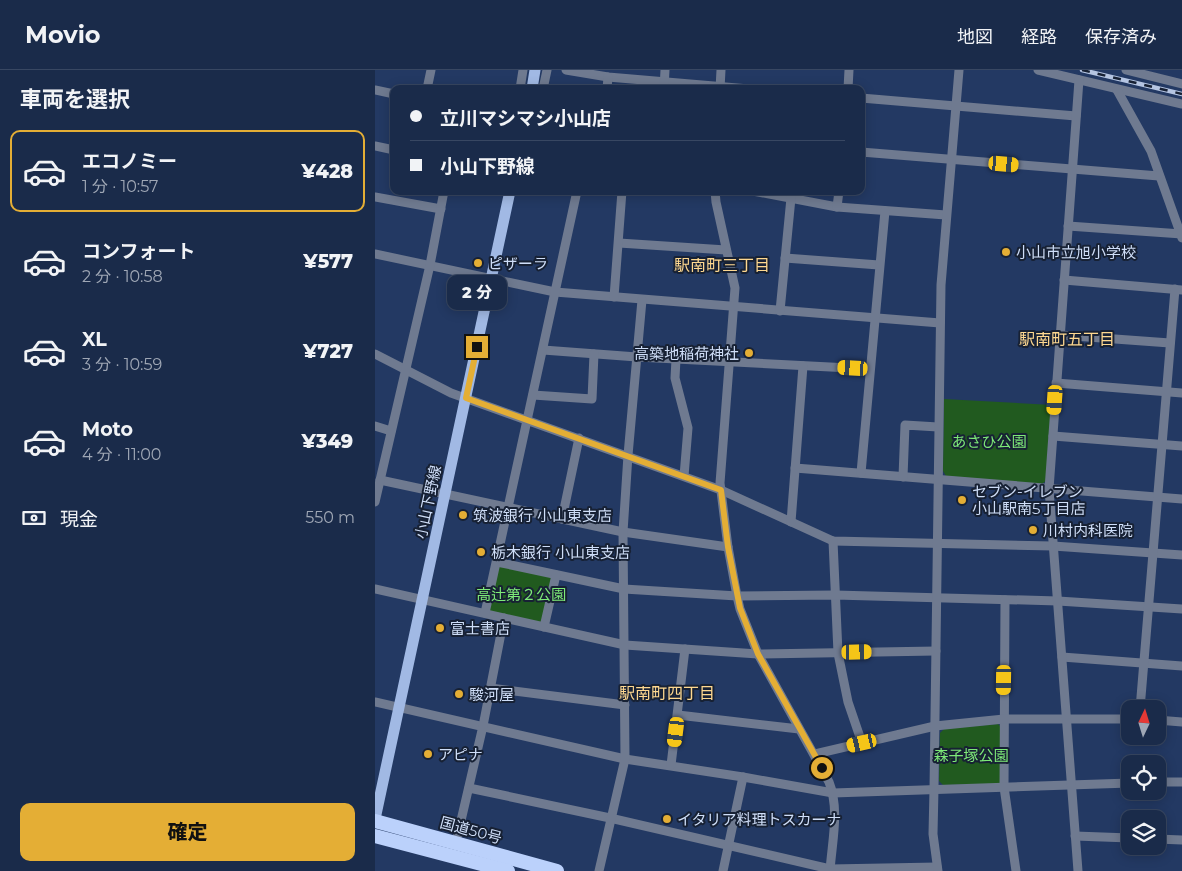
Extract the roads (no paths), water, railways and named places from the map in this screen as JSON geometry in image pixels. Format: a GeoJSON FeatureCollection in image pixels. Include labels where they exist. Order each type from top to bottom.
{"type":"FeatureCollection","features":[{"type":"Feature","properties":{"kind":"highway","name":"国道50号"},"geometry":{"type":"LineString","coordinates":[[375,820],[557,871]]}},
{"type":"Feature","properties":{"kind":"highway","name":"国道50号"},"geometry":{"type":"LineString","coordinates":[[375,836],[509,871]]}},
{"type":"Feature","properties":{"kind":"main road"},"geometry":{"type":"LineString","coordinates":[[533,85],[535,70]]}},
{"type":"Feature","properties":{"kind":"main road","name":"小山下野線"},"geometry":{"type":"LineString","coordinates":[[375,820],[509,195]]}},
{"type":"Feature","properties":{"kind":"street"},"geometry":{"type":"LineString","coordinates":[[428,85],[431,70]]}},
{"type":"Feature","properties":{"kind":"street"},"geometry":{"type":"LineString","coordinates":[[521,85],[523,70]]}},
{"type":"Feature","properties":{"kind":"street"},"geometry":{"type":"LineString","coordinates":[[544,85],[547,70]]}},
{"type":"Feature","properties":{"kind":"street"},"geometry":{"type":"LineString","coordinates":[[566,70],[664,85],[665,70]]}},
{"type":"Feature","properties":{"kind":"street"},"geometry":{"type":"LineString","coordinates":[[720,85],[721,70]]}},
{"type":"Feature","properties":{"kind":"street"},"geometry":{"type":"LineString","coordinates":[[847,85],[849,70]]}},
{"type":"Feature","properties":{"kind":"street"},"geometry":{"type":"LineString","coordinates":[[469,788],[610,818],[830,870],[937,869],[933,834],[933,789],[941,285],[946,215],[953,160],[959,70]]}},
{"type":"Feature","properties":{"kind":"street"},"geometry":{"type":"LineString","coordinates":[[1038,70],[1182,104],[1182,111]]}},
{"type":"Feature","properties":{"kind":"street"},"geometry":{"type":"LineString","coordinates":[[1125,70],[1182,84]]}},
{"type":"Feature","properties":{"kind":"street"},"geometry":{"type":"LineString","coordinates":[[607,85],[608,77]]}},
{"type":"Feature","properties":{"kind":"street"},"geometry":{"type":"LineString","coordinates":[[1078,871],[1049,489],[1079,80]]}},
{"type":"Feature","properties":{"kind":"street"},"geometry":{"type":"LineString","coordinates":[[375,90],[390,93]]}},
{"type":"Feature","properties":{"kind":"street"},"geometry":{"type":"LineString","coordinates":[[1069,226],[1182,235],[1151,151],[1117,90]]}},
{"type":"Feature","properties":{"kind":"street"},"geometry":{"type":"LineString","coordinates":[[865,98],[1076,116]]}},
{"type":"Feature","properties":{"kind":"street"},"geometry":{"type":"LineString","coordinates":[[375,146],[390,149]]}},
{"type":"Feature","properties":{"kind":"street"},"geometry":{"type":"LineString","coordinates":[[865,152],[1159,176]]}},
{"type":"Feature","properties":{"kind":"street"},"geometry":{"type":"LineString","coordinates":[[375,502],[379,474],[406,371],[430,265],[443,195]]}},
{"type":"Feature","properties":{"kind":"street"},"geometry":{"type":"LineString","coordinates":[[485,613],[576,195]]}},
{"type":"Feature","properties":{"kind":"street"},"geometry":{"type":"LineString","coordinates":[[615,297],[623,195]]}},
{"type":"Feature","properties":{"kind":"street"},"geometry":{"type":"LineString","coordinates":[[715,195],[735,288],[720,477],[728,547],[740,608],[758,654],[799,729],[815,754],[833,793],[834,822],[830,870]]}},
{"type":"Feature","properties":{"kind":"street"},"geometry":{"type":"LineString","coordinates":[[775,195],[837,207],[946,215]]}},
{"type":"Feature","properties":{"kind":"street"},"geometry":{"type":"LineString","coordinates":[[837,207],[838,195]]}},
{"type":"Feature","properties":{"kind":"street"},"geometry":{"type":"LineString","coordinates":[[375,197],[441,209]]}},
{"type":"Feature","properties":{"kind":"street"},"geometry":{"type":"LineString","coordinates":[[780,311],[791,198]]}},
{"type":"Feature","properties":{"kind":"street"},"geometry":{"type":"LineString","coordinates":[[861,473],[873,319],[885,211]]}},
{"type":"Feature","properties":{"kind":"street"},"geometry":{"type":"LineString","coordinates":[[619,243],[726,250]]}},
{"type":"Feature","properties":{"kind":"street"},"geometry":{"type":"LineString","coordinates":[[375,254],[555,292],[940,323]]}},
{"type":"Feature","properties":{"kind":"street"},"geometry":{"type":"LineString","coordinates":[[785,258],[879,265]]}},
{"type":"Feature","properties":{"kind":"street"},"geometry":{"type":"LineString","coordinates":[[1064,280],[1179,290],[1170,343],[1141,700]]}},
{"type":"Feature","properties":{"kind":"street"},"geometry":{"type":"LineString","coordinates":[[599,871],[625,759],[623,532],[642,300]]}},
{"type":"Feature","properties":{"kind":"street"},"geometry":{"type":"LineString","coordinates":[[1060,335],[1170,343]]}},
{"type":"Feature","properties":{"kind":"street"},"geometry":{"type":"LineString","coordinates":[[543,350],[637,357],[869,369]]}},
{"type":"Feature","properties":{"kind":"street"},"geometry":{"type":"LineString","coordinates":[[375,354],[406,371],[466,398],[721,490],[833,541],[937,545],[1053,546],[1182,556]]}},
{"type":"Feature","properties":{"kind":"street"},"geometry":{"type":"LineString","coordinates":[[533,395],[592,399],[594,354]]}},
{"type":"Feature","properties":{"kind":"street"},"geometry":{"type":"LineString","coordinates":[[676,359],[675,378],[689,428],[684,476]]}},
{"type":"Feature","properties":{"kind":"street"},"geometry":{"type":"LineString","coordinates":[[791,522],[803,366]]}},
{"type":"Feature","properties":{"kind":"street"},"geometry":{"type":"LineString","coordinates":[[1056,383],[1182,394]]}},
{"type":"Feature","properties":{"kind":"street"},"geometry":{"type":"LineString","coordinates":[[903,477],[905,425],[939,427]]}},
{"type":"Feature","properties":{"kind":"street"},"geometry":{"type":"LineString","coordinates":[[375,426],[391,431]]}},
{"type":"Feature","properties":{"kind":"street"},"geometry":{"type":"LineString","coordinates":[[1053,436],[1182,446]]}},
{"type":"Feature","properties":{"kind":"street"},"geometry":{"type":"LineString","coordinates":[[562,519],[579,438]]}},
{"type":"Feature","properties":{"kind":"street"},"geometry":{"type":"LineString","coordinates":[[795,468],[1182,500]]}},
{"type":"Feature","properties":{"kind":"street"},"geometry":{"type":"LineString","coordinates":[[379,474],[445,494],[508,508],[623,532],[728,547]]}},
{"type":"Feature","properties":{"kind":"street"},"geometry":{"type":"LineString","coordinates":[[833,541],[838,653],[848,702],[862,743]]}},
{"type":"Feature","properties":{"kind":"street"},"geometry":{"type":"LineString","coordinates":[[497,562],[624,589],[737,596],[937,597],[1058,601],[1182,609]]}},
{"type":"Feature","properties":{"kind":"street"},"geometry":{"type":"LineString","coordinates":[[544,626],[556,574]]}},
{"type":"Feature","properties":{"kind":"street"},"geometry":{"type":"LineString","coordinates":[[375,589],[625,645],[758,654],[936,651]]}},
{"type":"Feature","properties":{"kind":"street"},"geometry":{"type":"LineString","coordinates":[[1005,600],[1003,786],[1016,871]]}},
{"type":"Feature","properties":{"kind":"street"},"geometry":{"type":"LineString","coordinates":[[456,842],[483,726],[505,618]]}},
{"type":"Feature","properties":{"kind":"street"},"geometry":{"type":"LineString","coordinates":[[671,765],[685,649]]}},
{"type":"Feature","properties":{"kind":"street"},"geometry":{"type":"LineString","coordinates":[[1061,658],[1182,666]]}},
{"type":"Feature","properties":{"kind":"street"},"geometry":{"type":"LineString","coordinates":[[490,688],[625,705]]}},
{"type":"Feature","properties":{"kind":"street"},"geometry":{"type":"LineString","coordinates":[[375,702],[625,759],[833,793],[1121,783]]}},
{"type":"Feature","properties":{"kind":"street"},"geometry":{"type":"LineString","coordinates":[[678,715],[799,729]]}},
{"type":"Feature","properties":{"kind":"street"},"geometry":{"type":"LineString","coordinates":[[815,754],[935,726],[1004,720],[1121,719]]}},
{"type":"Feature","properties":{"kind":"street"},"geometry":{"type":"LineString","coordinates":[[1166,721],[1182,722]]}},
{"type":"Feature","properties":{"kind":"street"},"geometry":{"type":"LineString","coordinates":[[723,871],[743,777]]}},
{"type":"Feature","properties":{"kind":"street"},"geometry":{"type":"LineString","coordinates":[[1166,782],[1182,782]]}},
{"type":"Feature","properties":{"kind":"street"},"geometry":{"type":"LineString","coordinates":[[1075,836],[1121,838]]}},
{"type":"Feature","properties":{"kind":"street"},"geometry":{"type":"LineString","coordinates":[[1166,839],[1182,840]]}},
{"type":"Feature","properties":{"kind":"railway"},"geometry":{"type":"LineString","coordinates":[[1082,70],[1182,94]]}},
{"type":"Feature","properties":{"kind":"place","name":"小山市立旭小学校"},"geometry":{"type":"Point","coordinates":[1006,252]}},
{"type":"Feature","properties":{"kind":"place","name":"ピザーラ"},"geometry":{"type":"Point","coordinates":[478,263]}},
{"type":"Feature","properties":{"kind":"place","name":"高築地稲荷神社"},"geometry":{"type":"Point","coordinates":[749,353]}},
{"type":"Feature","properties":{"kind":"place","name":"セブン-イレブン 小山駅南5丁目店"},"geometry":{"type":"Point","coordinates":[962,500]}},
{"type":"Feature","properties":{"kind":"place","name":"筑波銀行 小山東支店"},"geometry":{"type":"Point","coordinates":[463,515]}},
{"type":"Feature","properties":{"kind":"place","name":"川村内科医院"},"geometry":{"type":"Point","coordinates":[1033,530]}},
{"type":"Feature","properties":{"kind":"place","name":"栃木銀行 小山東支店"},"geometry":{"type":"Point","coordinates":[481,552]}},
{"type":"Feature","properties":{"kind":"place","name":"富士書店"},"geometry":{"type":"Point","coordinates":[440,628]}},
{"type":"Feature","properties":{"kind":"place","name":"駿河屋"},"geometry":{"type":"Point","coordinates":[459,694]}},
{"type":"Feature","properties":{"kind":"place","name":"アピナ"},"geometry":{"type":"Point","coordinates":[428,754]}},
{"type":"Feature","properties":{"kind":"place","name":"イタリア料理トスカーナ"},"geometry":{"type":"Point","coordinates":[667,819]}},
{"type":"Feature","properties":{"kind":"district","name":"駅南町三丁目"},"geometry":{"type":"Point","coordinates":[722,265]}},
{"type":"Feature","properties":{"kind":"district","name":"駅南町五丁目"},"geometry":{"type":"Point","coordinates":[1067,339]}},
{"type":"Feature","properties":{"kind":"district","name":"駅南町四丁目"},"geometry":{"type":"Point","coordinates":[667,693]}},
{"type":"Feature","properties":{"kind":"park label","name":"あさひ公園"},"geometry":{"type":"Point","coordinates":[989,441]}},
{"type":"Feature","properties":{"kind":"park label","name":"高辻第２公園"},"geometry":{"type":"Point","coordinates":[521,594]}},
{"type":"Feature","properties":{"kind":"park label","name":"森子塚公園"},"geometry":{"type":"Point","coordinates":[971,755]}}]}
